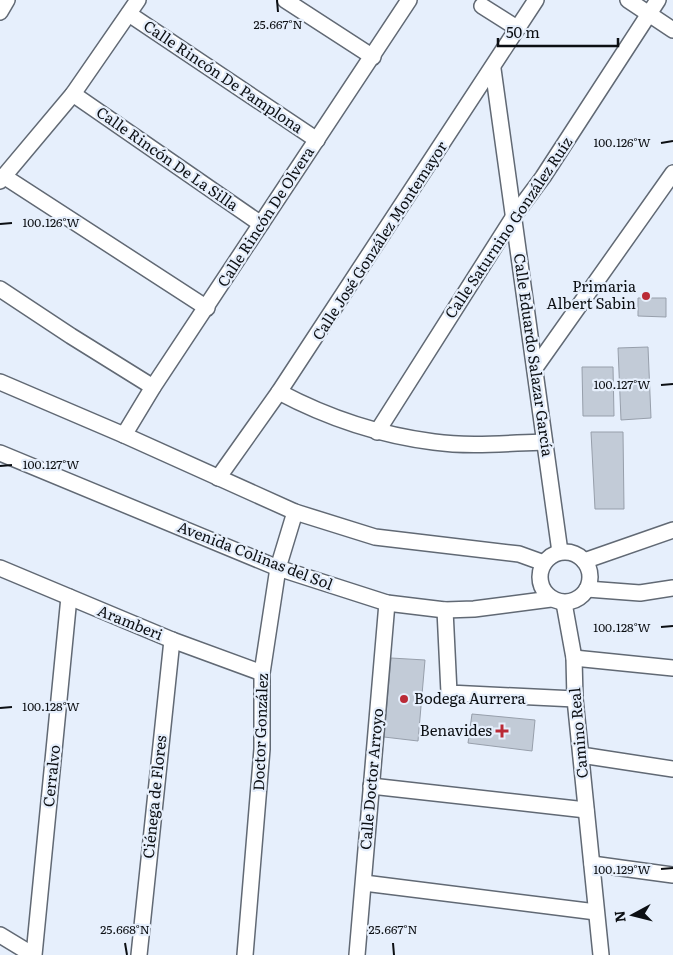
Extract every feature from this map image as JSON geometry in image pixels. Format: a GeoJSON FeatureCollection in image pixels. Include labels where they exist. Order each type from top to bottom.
{"type":"FeatureCollection","features":[{"type":"Feature","properties":{"kind":"street"},"geometry":{"type":"LineString","coordinates":[[0,12],[7,0]]}},
{"type":"Feature","properties":{"kind":"street"},"geometry":{"type":"LineString","coordinates":[[138,0],[73,94],[2,179],[207,308]]}},
{"type":"Feature","properties":{"kind":"street"},"geometry":{"type":"LineString","coordinates":[[285,0],[373,57]]}},
{"type":"Feature","properties":{"kind":"street","name":"Calle Rincón De Olvera"},"geometry":{"type":"LineString","coordinates":[[124,434],[153,387],[409,0]]}},
{"type":"Feature","properties":{"kind":"street","name":"Calle José González Montemayor"},"geometry":{"type":"LineString","coordinates":[[218,478],[279,392],[493,69],[536,0]]}},
{"type":"Feature","properties":{"kind":"street"},"geometry":{"type":"LineString","coordinates":[[628,0],[673,30]]}},
{"type":"Feature","properties":{"kind":"street","name":"Calle Saturnino González Ruíz"},"geometry":{"type":"LineString","coordinates":[[377,432],[514,216],[543,178],[658,0]]}},
{"type":"Feature","properties":{"kind":"street"},"geometry":{"type":"LineString","coordinates":[[482,6],[517,28]]}},
{"type":"Feature","properties":{"kind":"street","name":"Calle Rincón De Pamplona"},"geometry":{"type":"LineString","coordinates":[[129,14],[316,140]]}},
{"type":"Feature","properties":{"kind":"street","name":"Calle Eduardo Salazar García"},"geometry":{"type":"LineString","coordinates":[[493,69],[560,552]]}},
{"type":"Feature","properties":{"kind":"street","name":"Calle Rincón De La Silla"},"geometry":{"type":"LineString","coordinates":[[73,94],[262,224]]}},
{"type":"Feature","properties":{"kind":"street"},"geometry":{"type":"LineString","coordinates":[[535,368],[673,173]]}},
{"type":"Feature","properties":{"kind":"street"},"geometry":{"type":"LineString","coordinates":[[0,289],[153,387]]}},
{"type":"Feature","properties":{"kind":"street"},"geometry":{"type":"LineString","coordinates":[[0,382],[124,434],[295,512],[375,537],[519,554],[544,563]]}},
{"type":"Feature","properties":{"kind":"street"},"geometry":{"type":"LineString","coordinates":[[279,392],[309,408],[377,432],[434,442],[544,442]]}},
{"type":"Feature","properties":{"kind":"street","name":"Avenida Colinas del Sol"},"geometry":{"type":"LineString","coordinates":[[0,453],[278,568],[387,603],[445,610],[474,610],[558,601]]}},
{"type":"Feature","properties":{"kind":"street","name":"Doctor González"},"geometry":{"type":"LineString","coordinates":[[245,955],[262,748],[262,673],[278,568],[295,512]]}},
{"type":"Feature","properties":{"kind":"street"},"geometry":{"type":"LineString","coordinates":[[584,561],[673,530]]}},
{"type":"Feature","properties":{"kind":"street"},"geometry":{"type":"LineString","coordinates":[[560,552],[573,554],[584,561],[589,573],[587,589],[579,598],[558,601],[541,587],[540,579],[544,563],[554,554],[560,552]]}},
{"type":"Feature","properties":{"kind":"street","name":"Aramberi"},"geometry":{"type":"LineString","coordinates":[[0,568],[172,640],[262,673]]}},
{"type":"Feature","properties":{"kind":"street"},"geometry":{"type":"LineString","coordinates":[[587,589],[640,593],[673,588]]}},
{"type":"Feature","properties":{"kind":"street","name":"Cerralvo"},"geometry":{"type":"LineString","coordinates":[[34,955],[70,597]]}},
{"type":"Feature","properties":{"kind":"street","name":"Camino Real"},"geometry":{"type":"LineString","coordinates":[[558,601],[574,658],[575,699],[601,955]]}},
{"type":"Feature","properties":{"kind":"street","name":"Calle Doctor Arroyo"},"geometry":{"type":"LineString","coordinates":[[357,955],[387,603]]}},
{"type":"Feature","properties":{"kind":"street"},"geometry":{"type":"LineString","coordinates":[[445,610],[449,693],[575,699]]}},
{"type":"Feature","properties":{"kind":"street","name":"Ciénega de Flores"},"geometry":{"type":"LineString","coordinates":[[139,955],[172,640]]}},
{"type":"Feature","properties":{"kind":"street"},"geometry":{"type":"LineString","coordinates":[[574,658],[673,668]]}},
{"type":"Feature","properties":{"kind":"street"},"geometry":{"type":"LineString","coordinates":[[581,755],[673,768]]}},
{"type":"Feature","properties":{"kind":"street"},"geometry":{"type":"LineString","coordinates":[[371,786],[586,810]]}},
{"type":"Feature","properties":{"kind":"street"},"geometry":{"type":"LineString","coordinates":[[592,864],[673,874]]}},
{"type":"Feature","properties":{"kind":"street"},"geometry":{"type":"LineString","coordinates":[[364,883],[596,912]]}},
{"type":"Feature","properties":{"kind":"street"},"geometry":{"type":"LineString","coordinates":[[0,935],[34,955]]}},
{"type":"Feature","properties":{"kind":"building"},"geometry":{"type":"Polygon","coordinates":[[[638,298],[666,298],[666,317],[638,316],[638,298]]]}},
{"type":"Feature","properties":{"kind":"building"},"geometry":{"type":"Polygon","coordinates":[[[648,347],[651,418],[621,420],[618,348],[648,347]]]}},
{"type":"Feature","properties":{"kind":"building"},"geometry":{"type":"Polygon","coordinates":[[[582,367],[613,367],[614,416],[583,416],[582,367]]]}},
{"type":"Feature","properties":{"kind":"building"},"geometry":{"type":"Polygon","coordinates":[[[591,432],[623,432],[624,509],[595,509],[591,432]]]}},
{"type":"Feature","properties":{"kind":"building","name":"Bodega Aurrera"},"geometry":{"type":"Polygon","coordinates":[[[391,658],[425,660],[418,741],[384,737],[391,658]]]}},
{"type":"Feature","properties":{"kind":"building","name":"Benavides"},"geometry":{"type":"Polygon","coordinates":[[[472,714],[535,720],[532,751],[468,743],[472,714]]]}},
{"type":"Feature","properties":{"kind":"place","name":"Primaria Albert Sabin"},"geometry":{"type":"Point","coordinates":[646,296]}},
{"type":"Feature","properties":{"kind":"place","name":"Bodega Aurrera"},"geometry":{"type":"Point","coordinates":[404,699]}},
{"type":"Feature","properties":{"kind":"place","name":"Benavides"},"geometry":{"type":"Point","coordinates":[502,731]}}]}
